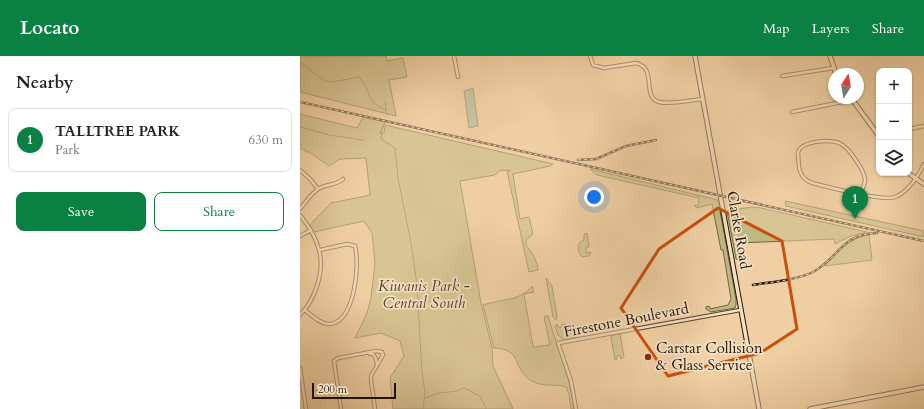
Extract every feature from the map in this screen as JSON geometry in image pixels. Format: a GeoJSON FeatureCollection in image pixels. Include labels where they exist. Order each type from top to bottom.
{"type":"FeatureCollection","features":[{"type":"Feature","properties":{"kind":"main road","name":"Clarke Road"},"geometry":{"type":"LineString","coordinates":[[695,56],[759,409]]}},
{"type":"Feature","properties":{"kind":"main road"},"geometry":{"type":"LineString","coordinates":[[830,56],[833,68]]}},
{"type":"Feature","properties":{"kind":"main road"},"geometry":{"type":"LineString","coordinates":[[855,104],[876,132]]}},
{"type":"Feature","properties":{"kind":"main road"},"geometry":{"type":"LineString","coordinates":[[912,176],[924,184]]}},
{"type":"Feature","properties":{"kind":"main road"},"geometry":{"type":"LineString","coordinates":[[810,409],[924,387]]}},
{"type":"Feature","properties":{"kind":"street"},"geometry":{"type":"LineString","coordinates":[[454,56],[458,78]]}},
{"type":"Feature","properties":{"kind":"street"},"geometry":{"type":"LineString","coordinates":[[590,56],[593,65],[604,68],[636,63],[641,64],[647,69],[651,96],[657,102],[664,103],[703,99]]}},
{"type":"Feature","properties":{"kind":"street"},"geometry":{"type":"LineString","coordinates":[[782,76],[828,69]]}},
{"type":"Feature","properties":{"kind":"street"},"geometry":{"type":"LineString","coordinates":[[792,112],[832,104]]}},
{"type":"Feature","properties":{"kind":"street"},"geometry":{"type":"LineString","coordinates":[[912,128],[924,126]]}},
{"type":"Feature","properties":{"kind":"street"},"geometry":{"type":"LineString","coordinates":[[861,194],[865,180],[863,171],[848,150],[841,144],[833,141],[804,145],[800,147],[798,154],[801,174],[805,180],[812,184],[880,198],[896,197],[905,191],[915,179],[924,164]]}},
{"type":"Feature","properties":{"kind":"street"},"geometry":{"type":"LineString","coordinates":[[300,170],[318,189]]}},
{"type":"Feature","properties":{"kind":"street"},"geometry":{"type":"LineString","coordinates":[[300,209],[318,189],[332,183],[340,183],[343,179]]}},
{"type":"Feature","properties":{"kind":"street"},"geometry":{"type":"LineString","coordinates":[[300,215],[311,230],[320,250],[319,279],[310,304],[300,316]]}},
{"type":"Feature","properties":{"kind":"street"},"geometry":{"type":"LineString","coordinates":[[300,236],[311,230]]}},
{"type":"Feature","properties":{"kind":"street"},"geometry":{"type":"LineString","coordinates":[[305,310],[318,320],[328,324],[337,322],[346,313],[356,282],[357,264],[355,246],[347,244],[320,250]]}},
{"type":"Feature","properties":{"kind":"street","name":"Firestone Boulevard"},"geometry":{"type":"LineString","coordinates":[[576,409],[571,381],[558,343],[740,310]]}},
{"type":"Feature","properties":{"kind":"street"},"geometry":{"type":"LineString","coordinates":[[341,409],[334,361],[338,358],[376,351],[382,352],[383,355],[371,376],[375,409]]}},
{"type":"Feature","properties":{"kind":"street"},"geometry":{"type":"LineString","coordinates":[[368,353],[373,354],[378,363],[375,369]]}},
{"type":"Feature","properties":{"kind":"street"},"geometry":{"type":"LineString","coordinates":[[300,368],[306,409]]}},
{"type":"Feature","properties":{"kind":"highlighted area"},"geometry":{"type":"Polygon","coordinates":[[[718,208],[782,241],[797,329],[760,353],[668,376],[621,308],[659,249],[718,208]]]}},
{"type":"Feature","properties":{"kind":"green space"},"geometry":{"type":"Polygon","coordinates":[[[300,56],[386,56],[387,61],[403,58],[407,77],[389,80],[396,116],[300,92],[300,56]]]}},
{"type":"Feature","properties":{"kind":"green space","name":"Kiwanis Park - Central South"},"geometry":{"type":"Polygon","coordinates":[[[300,114],[357,128],[363,117],[385,122],[380,133],[384,133],[385,125],[553,164],[550,166],[513,174],[520,219],[529,217],[533,234],[526,240],[526,245],[535,259],[538,270],[529,272],[507,171],[510,170],[499,171],[495,175],[460,181],[481,303],[492,348],[493,366],[513,409],[393,409],[390,378],[404,356],[400,341],[381,333],[355,338],[367,313],[371,298],[375,263],[372,233],[364,221],[314,232],[310,225],[331,203],[370,195],[366,158],[340,159],[329,166],[312,154],[300,148],[300,114]]]}},
{"type":"Feature","properties":{"kind":"green space"},"geometry":{"type":"Polygon","coordinates":[[[590,169],[718,200],[736,299],[735,308],[711,312],[706,309],[707,306],[710,307],[710,309],[728,305],[731,299],[723,250],[721,250],[712,204],[697,208],[694,205],[698,206],[699,198],[597,175],[590,169]]]}},
{"type":"Feature","properties":{"kind":"green space"},"geometry":{"type":"Polygon","coordinates":[[[785,201],[924,231],[924,237],[786,206],[785,201]]]}},
{"type":"Feature","properties":{"kind":"green space"},"geometry":{"type":"Polygon","coordinates":[[[751,207],[867,232],[851,236],[835,244],[834,239],[739,243],[741,260],[736,259],[727,211],[751,207]]]}},
{"type":"Feature","properties":{"kind":"green space"},"geometry":{"type":"Polygon","coordinates":[[[587,233],[589,247],[586,248],[586,253],[591,252],[589,256],[582,257],[579,252],[578,245],[584,240],[584,234],[587,233]]]}},
{"type":"Feature","properties":{"kind":"green space"},"geometry":{"type":"Polygon","coordinates":[[[869,235],[872,260],[825,266],[849,242],[869,235]]]}},
{"type":"Feature","properties":{"kind":"green space"},"geometry":{"type":"Polygon","coordinates":[[[546,278],[552,286],[557,316],[556,320],[553,317],[546,278]]]}},
{"type":"Feature","properties":{"kind":"green space"},"geometry":{"type":"Polygon","coordinates":[[[532,286],[534,292],[524,294],[533,347],[550,345],[544,317],[548,316],[566,374],[574,409],[571,409],[569,394],[566,387],[558,385],[545,385],[532,381],[521,371],[514,356],[510,352],[503,349],[494,348],[483,305],[516,297],[527,291],[532,286]]]}},
{"type":"Feature","properties":{"kind":"green space"},"geometry":{"type":"Polygon","coordinates":[[[557,324],[559,328],[562,327],[561,325],[566,324],[567,332],[611,324],[608,326],[579,331],[578,337],[563,339],[558,335],[555,326],[557,324]]]}},
{"type":"Feature","properties":{"kind":"green space"},"geometry":{"type":"Polygon","coordinates":[[[620,334],[624,357],[621,359],[620,355],[617,356],[617,359],[615,360],[611,337],[612,335],[620,334]]]}},
{"type":"Feature","properties":{"kind":"shaded area"},"geometry":{"type":"Polygon","coordinates":[[[473,88],[478,126],[469,128],[464,91],[473,88]]]}},
{"type":"Feature","properties":{"kind":"waterway"},"geometry":{"type":"LineString","coordinates":[[300,62],[324,81],[332,82],[359,77],[363,81],[371,99],[379,107],[386,110],[387,115]]}},
{"type":"Feature","properties":{"kind":"waterway"},"geometry":{"type":"LineString","coordinates":[[385,102],[386,110]]}},
{"type":"Feature","properties":{"kind":"waterway"},"geometry":{"type":"LineString","coordinates":[[384,126],[381,139],[395,148],[398,178],[411,243],[417,285],[422,372],[425,392],[423,409]]}},
{"type":"Feature","properties":{"kind":"waterway"},"geometry":{"type":"LineString","coordinates":[[300,127],[329,135],[363,140]]}},
{"type":"Feature","properties":{"kind":"waterway"},"geometry":{"type":"LineString","coordinates":[[425,398],[439,393],[457,391],[464,388],[480,396],[486,409]]}},
{"type":"Feature","properties":{"kind":"railway"},"geometry":{"type":"LineString","coordinates":[[300,102],[924,241]]}},
{"type":"Feature","properties":{"kind":"railway"},"geometry":{"type":"LineString","coordinates":[[578,160],[596,159],[626,146],[656,140]]}},
{"type":"Feature","properties":{"kind":"railway"},"geometry":{"type":"LineString","coordinates":[[753,285],[807,275],[822,266],[848,242],[865,234],[877,233]]}},
{"type":"Feature","properties":{"kind":"place","name":"TALLTREE PARK"},"geometry":{"type":"Point","coordinates":[855,219]}},
{"type":"Feature","properties":{"kind":"place","name":"Carstar Collision & Glass Service"},"geometry":{"type":"Point","coordinates":[648,357]}}]}
